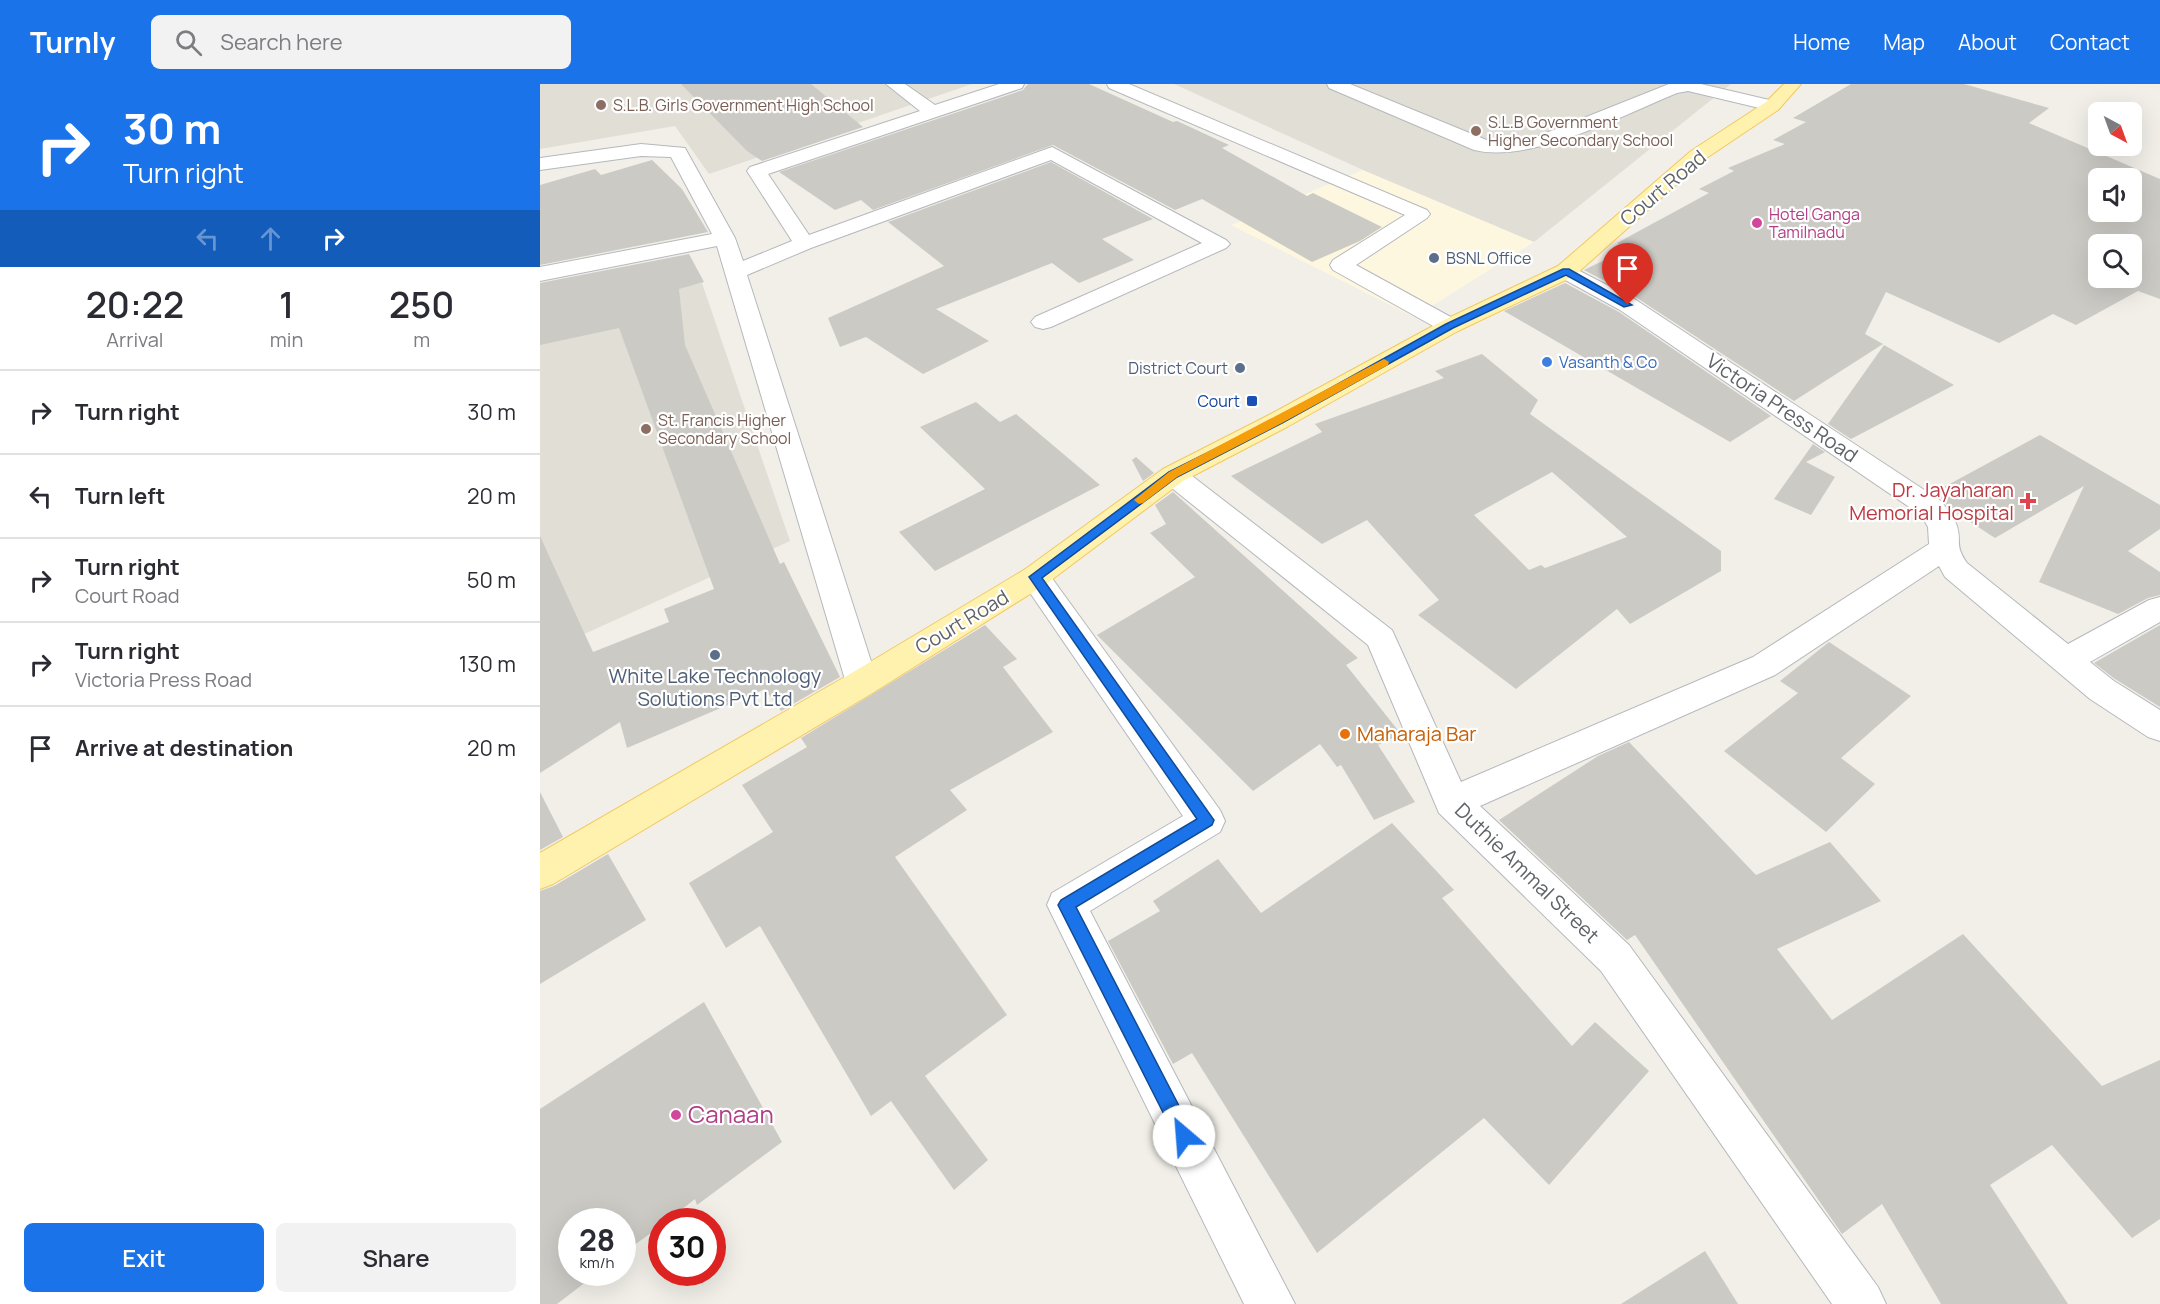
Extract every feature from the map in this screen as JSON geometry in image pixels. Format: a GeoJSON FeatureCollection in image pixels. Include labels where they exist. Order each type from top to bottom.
{"type":"FeatureCollection","features":[{"type":"Feature","properties":{"kind":"main road","name":"Court Road"},"geometry":{"type":"LineString","coordinates":[[540,872],[862,683],[1035,577],[1173,475],[1278,421],[1450,326],[1566,271],[1698,155],[1772,106],[1793,84]]}},
{"type":"Feature","properties":{"kind":"street"},"geometry":{"type":"LineString","coordinates":[[894,84],[933,112]]}},
{"type":"Feature","properties":{"kind":"street"},"geometry":{"type":"LineString","coordinates":[[804,244],[757,171],[1016,84]]}},
{"type":"Feature","properties":{"kind":"street"},"geometry":{"type":"LineString","coordinates":[[1115,84],[1420,214],[1341,265],[1450,326]]}},
{"type":"Feature","properties":{"kind":"street"},"geometry":{"type":"LineString","coordinates":[[1335,84],[1481,146],[1499,148],[1542,141],[1673,88],[1688,86],[1772,106]]}},
{"type":"Feature","properties":{"kind":"street"},"geometry":{"type":"LineString","coordinates":[[540,164],[641,150],[678,152],[725,238],[862,683]]}},
{"type":"Feature","properties":{"kind":"street"},"geometry":{"type":"LineString","coordinates":[[735,272],[804,244],[1052,153],[1219,244],[1043,322]]}},
{"type":"Feature","properties":{"kind":"street"},"geometry":{"type":"LineString","coordinates":[[540,273],[725,238]]}},
{"type":"Feature","properties":{"kind":"street","name":"Victoria Press Road"},"geometry":{"type":"LineString","coordinates":[[1566,271],[1628,305],[1931,508],[1941,519],[1946,531],[1943,549]]}},
{"type":"Feature","properties":{"kind":"street","name":"Duthie Ammal Street"},"geometry":{"type":"LineString","coordinates":[[1173,475],[1381,638],[1452,802],[1615,958],[1861,1304]]}},
{"type":"Feature","properties":{"kind":"street"},"geometry":{"type":"LineString","coordinates":[[1452,802],[1764,666],[1943,549],[1956,570],[2102,690],[2160,727]]}},
{"type":"Feature","properties":{"kind":"street"},"geometry":{"type":"LineString","coordinates":[[1035,577],[1207,820],[1066,905],[1270,1304]]}},
{"type":"Feature","properties":{"kind":"street"},"geometry":{"type":"LineString","coordinates":[[2066,660],[2160,608]]}},
{"type":"Feature","properties":{"kind":"shaded area"},"geometry":{"type":"Polygon","coordinates":[[[540,84],[972,84],[709,174],[675,126],[540,149],[540,84]]]}},
{"type":"Feature","properties":{"kind":"shaded area","name":"S.L.B Government Higher Secondary School"},"geometry":{"type":"Polygon","coordinates":[[[1174,84],[1731,84],[1534,242],[1363,170],[1174,84]]]}},
{"type":"Feature","properties":{"kind":"shaded area"},"geometry":{"type":"Polygon","coordinates":[[[1363,170],[1534,242],[1414,317],[1231,225],[1363,170]]]}},
{"type":"Feature","properties":{"kind":"shaded area","name":"St. Francis Higher Secondary School"},"geometry":{"type":"Polygon","coordinates":[[[702,283],[790,541],[540,654],[540,318],[702,283]]]}},
{"type":"Feature","properties":{"kind":"building"},"geometry":{"type":"Polygon","coordinates":[[[681,84],[811,84],[863,127],[762,161],[747,151],[681,84]]]}},
{"type":"Feature","properties":{"kind":"building"},"geometry":{"type":"Polygon","coordinates":[[[1028,84],[1089,84],[1229,145],[1222,148],[1307,196],[1313,193],[1382,227],[1360,241],[1312,262],[1202,199],[1175,210],[1053,145],[873,210],[861,200],[835,210],[779,172],[1023,90],[1028,84]]]}},
{"type":"Feature","properties":{"kind":"building"},"geometry":{"type":"Polygon","coordinates":[[[1851,84],[1964,84],[2049,108],[2029,123],[2088,148],[2088,156],[2106,156],[2134,168],[2088,168],[2088,222],[2142,222],[2142,171],[2160,179],[2160,299],[2138,291],[2076,325],[2053,314],[1999,343],[1886,292],[1865,334],[1883,344],[1794,401],[1637,298],[1584,270],[1627,249],[1617,243],[1709,193],[1699,189],[1734,171],[1728,168],[1785,144],[1773,140],[1806,122],[1793,118],[1851,84]]]}},
{"type":"Feature","properties":{"kind":"building"},"geometry":{"type":"Polygon","coordinates":[[[652,160],[682,189],[708,232],[540,265],[540,185],[595,169],[601,175],[652,160]]]}},
{"type":"Feature","properties":{"kind":"building"},"geometry":{"type":"Polygon","coordinates":[[[1051,162],[1153,219],[1102,239],[1134,260],[1079,283],[1052,263],[936,309],[989,341],[923,374],[866,337],[840,347],[828,318],[944,266],[888,222],[1051,162]]]}},
{"type":"Feature","properties":{"kind":"building"},"geometry":{"type":"Polygon","coordinates":[[[689,254],[704,282],[679,289],[685,345],[780,564],[784,562],[840,677],[781,711],[765,689],[627,748],[620,722],[540,773],[540,536],[593,652],[669,622],[664,609],[714,589],[619,328],[540,345],[540,283],[689,254]]]}},
{"type":"Feature","properties":{"kind":"building"},"geometry":{"type":"Polygon","coordinates":[[[1565,283],[1619,312],[1771,416],[1730,442],[1504,311],[1565,283]]]}},
{"type":"Feature","properties":{"kind":"building"},"geometry":{"type":"Polygon","coordinates":[[[1884,345],[1954,385],[1851,439],[1828,424],[1884,345]]]}},
{"type":"Feature","properties":{"kind":"building"},"geometry":{"type":"Polygon","coordinates":[[[1482,354],[1538,400],[1530,414],[1721,551],[1721,571],[1630,624],[1617,609],[1516,689],[1418,615],[1439,600],[1367,520],[1322,544],[1231,476],[1322,432],[1315,424],[1444,378],[1435,371],[1482,354]],[[1552,472],[1474,515],[1529,570],[1541,565],[1545,568],[1627,537],[1552,472]]]}},
{"type":"Feature","properties":{"kind":"building"},"geometry":{"type":"Polygon","coordinates":[[[976,402],[1000,422],[1016,414],[1100,485],[935,571],[899,532],[985,489],[920,427],[976,402]]]}},
{"type":"Feature","properties":{"kind":"building"},"geometry":{"type":"Polygon","coordinates":[[[2040,435],[2160,505],[2160,529],[2128,551],[2160,572],[2160,595],[2148,598],[2118,614],[2039,582],[2084,486],[1995,538],[1949,508],[1933,493],[2040,435]]]}},
{"type":"Feature","properties":{"kind":"building"},"geometry":{"type":"Polygon","coordinates":[[[1813,444],[1825,452],[1806,462],[1835,477],[1811,515],[1774,499],[1813,444]]]}},
{"type":"Feature","properties":{"kind":"building"},"geometry":{"type":"Polygon","coordinates":[[[1136,457],[1154,473],[1143,481],[1132,460],[1136,457]]]}},
{"type":"Feature","properties":{"kind":"building"},"geometry":{"type":"Polygon","coordinates":[[[1173,492],[1358,658],[1346,665],[1401,734],[1378,745],[1415,802],[1374,820],[1341,765],[1337,767],[1320,744],[1253,791],[1097,635],[1195,577],[1150,533],[1166,524],[1155,505],[1173,492]]]}},
{"type":"Feature","properties":{"kind":"building"},"geometry":{"type":"Polygon","coordinates":[[[985,625],[1017,659],[1003,667],[1053,732],[950,790],[967,810],[895,857],[1007,1015],[925,1076],[988,1160],[954,1190],[891,1101],[871,1116],[760,926],[726,948],[689,883],[773,832],[742,785],[807,747],[801,738],[985,625]]]}},
{"type":"Feature","properties":{"kind":"building"},"geometry":{"type":"Polygon","coordinates":[[[2160,625],[2160,707],[2094,663],[2160,625]]]}},
{"type":"Feature","properties":{"kind":"building"},"geometry":{"type":"Polygon","coordinates":[[[1829,642],[1911,696],[1841,758],[1875,784],[1826,832],[1724,751],[1798,693],[1780,681],[1829,642]]]}},
{"type":"Feature","properties":{"kind":"building"},"geometry":{"type":"Polygon","coordinates":[[[1629,742],[1756,875],[1830,842],[1881,901],[1777,949],[1832,1020],[1963,934],[2102,1086],[2160,1060],[2160,1219],[2132,1238],[2052,1145],[1990,1185],[2068,1304],[1941,1304],[1882,1204],[1842,1234],[1635,935],[1627,940],[1499,820],[1598,756],[1629,742]]]}},
{"type":"Feature","properties":{"kind":"building"},"geometry":{"type":"Polygon","coordinates":[[[540,792],[563,837],[540,850],[540,792]]]}},
{"type":"Feature","properties":{"kind":"building"},"geometry":{"type":"Polygon","coordinates":[[[1392,823],[1454,890],[1442,898],[1572,1046],[1595,1022],[1649,1071],[1549,1185],[1484,1118],[1317,1253],[1192,1053],[1173,1064],[1108,941],[1160,911],[1153,901],[1218,859],[1261,913],[1392,823]]]}},
{"type":"Feature","properties":{"kind":"building"},"geometry":{"type":"Polygon","coordinates":[[[608,854],[646,920],[540,984],[540,891],[554,886],[608,854]]]}},
{"type":"Feature","properties":{"kind":"building","name":"Canaan"},"geometry":{"type":"Polygon","coordinates":[[[704,1002],[782,1142],[697,1205],[695,1199],[684,1208],[648,1208],[648,1235],[636,1244],[636,1208],[558,1208],[558,1286],[581,1286],[557,1304],[540,1304],[540,1109],[704,1002]]]}},
{"type":"Feature","properties":{"kind":"building"},"geometry":{"type":"Polygon","coordinates":[[[1705,1251],[1738,1304],[1621,1304],[1705,1251]]]}},
{"type":"Feature","properties":{"kind":"slow traffic"},"geometry":{"type":"LineString","coordinates":[[1139,500],[1173,475],[1278,421],[1384,362]]}},
{"type":"Feature","properties":{"kind":"place","name":"S.L.B. Girls Government High School"},"geometry":{"type":"Point","coordinates":[601,105]}},
{"type":"Feature","properties":{"kind":"place","name":"S.L.B Government Higher Secondary School"},"geometry":{"type":"Point","coordinates":[1476,131]}},
{"type":"Feature","properties":{"kind":"place","name":"Hotel Ganga Tamilnadu"},"geometry":{"type":"Point","coordinates":[1757,223]}},
{"type":"Feature","properties":{"kind":"place","name":"BSNL Office"},"geometry":{"type":"Point","coordinates":[1434,258]}},
{"type":"Feature","properties":{"kind":"place","name":"Vasanth & Co"},"geometry":{"type":"Point","coordinates":[1547,362]}},
{"type":"Feature","properties":{"kind":"place","name":"District Court"},"geometry":{"type":"Point","coordinates":[1240,368]}},
{"type":"Feature","properties":{"kind":"place","name":"Court"},"geometry":{"type":"Point","coordinates":[1252,401]}},
{"type":"Feature","properties":{"kind":"place","name":"St. Francis Higher Secondary School"},"geometry":{"type":"Point","coordinates":[646,429]}},
{"type":"Feature","properties":{"kind":"place","name":"Dr. Jayaharan Memorial Hospital"},"geometry":{"type":"Point","coordinates":[2028,501]}},
{"type":"Feature","properties":{"kind":"place","name":"White Lake Technology Solutions Pvt Ltd"},"geometry":{"type":"Point","coordinates":[715,655]}},
{"type":"Feature","properties":{"kind":"place","name":"Maharaja Bar"},"geometry":{"type":"Point","coordinates":[1345,734]}},
{"type":"Feature","properties":{"kind":"place","name":"Canaan"},"geometry":{"type":"Point","coordinates":[676,1115]}},
{"type":"Feature","properties":{"kind":"route"},"geometry":{"type":"LineString","coordinates":[[1184,1136],[1066,905],[1207,820],[1035,577],[1173,475],[1278,421],[1450,326],[1566,271],[1628,305]]}}]}
